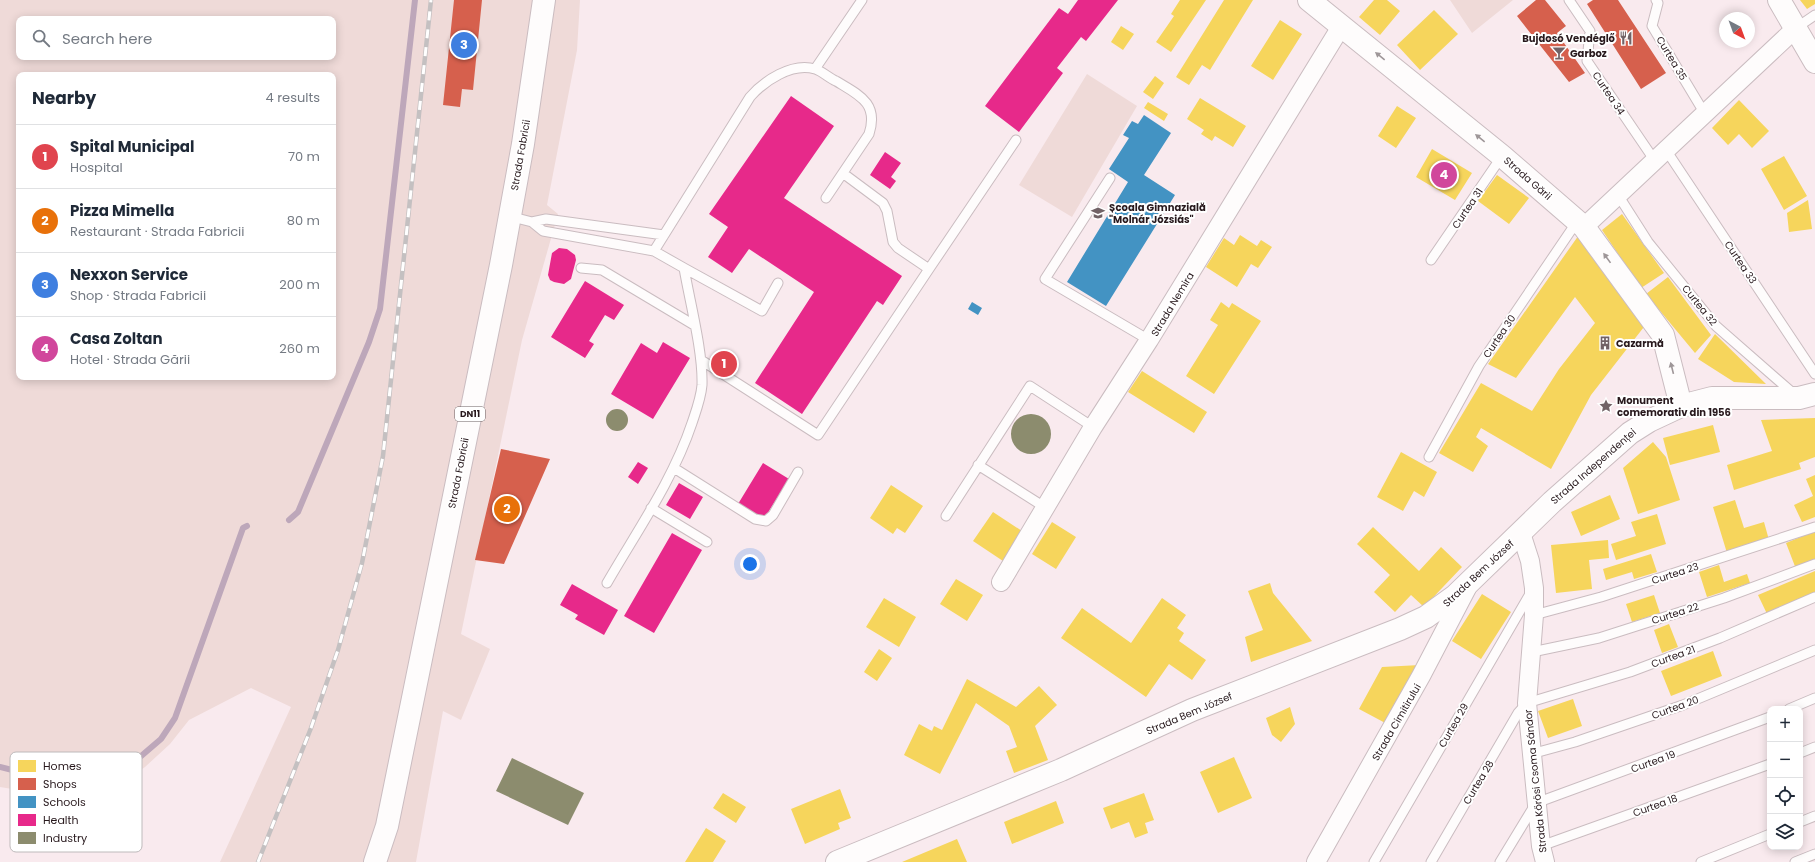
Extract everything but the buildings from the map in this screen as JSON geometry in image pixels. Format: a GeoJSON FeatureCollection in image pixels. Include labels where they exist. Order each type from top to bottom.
{"type":"FeatureCollection","features":[{"type":"Feature","properties":{"kind":"main road","name":"Strada Fabricii"},"geometry":{"type":"LineString","coordinates":[[375,862],[387,826],[509,216],[540,36],[544,0]]}},
{"type":"Feature","properties":{"kind":"main road","name":"Strada Gării"},"geometry":{"type":"LineString","coordinates":[[1309,0],[1342,25],[1502,156],[1581,224],[1664,335],[1681,406]]}},
{"type":"Feature","properties":{"kind":"main road"},"geometry":{"type":"LineString","coordinates":[[1779,0],[1806,31],[1815,62]]}},
{"type":"Feature","properties":{"kind":"main road","name":"Strada Independenței"},"geometry":{"type":"LineString","coordinates":[[1521,533],[1552,502],[1630,433],[1649,421],[1681,406],[1712,398],[1807,396]]}},
{"type":"Feature","properties":{"kind":"main road","name":"Strada Bem József"},"geometry":{"type":"LineString","coordinates":[[837,862],[1061,770],[1192,710],[1400,628],[1443,606],[1521,533]]}},
{"type":"Feature","properties":{"kind":"main road","name":"Strada Fabricii"},"geometry":{"type":"LineString","coordinates":[[385,862],[387,826]]}},
{"type":"Feature","properties":{"kind":"street","name":"Strada Nemira"},"geometry":{"type":"LineString","coordinates":[[1000,582],[1342,25]]}},
{"type":"Feature","properties":{"kind":"street"},"geometry":{"type":"LineString","coordinates":[[1581,224],[1618,195],[1705,114],[1806,31]]}},
{"type":"Feature","properties":{"kind":"street","name":"Strada Kőrösi Csoma Sándor"},"geometry":{"type":"LineString","coordinates":[[1521,533],[1530,561],[1534,588],[1532,652],[1527,703],[1536,803],[1543,854]]}},
{"type":"Feature","properties":{"kind":"street","name":"Strada Cimitirului"},"geometry":{"type":"LineString","coordinates":[[1316,862],[1421,676],[1471,580]]}},
{"type":"Feature","properties":{"kind":"lane"},"geometry":{"type":"LineString","coordinates":[[815,69],[862,0]]}},
{"type":"Feature","properties":{"kind":"lane","name":"Curtea 34"},"geometry":{"type":"LineString","coordinates":[[1569,0],[1590,31],[1587,61],[1661,155]]}},
{"type":"Feature","properties":{"kind":"lane","name":"Curtea 35"},"geometry":{"type":"LineString","coordinates":[[1656,0],[1658,3],[1652,26],[1705,114]]}},
{"type":"Feature","properties":{"kind":"lane"},"geometry":{"type":"LineString","coordinates":[[1806,31],[1815,15]]}},
{"type":"Feature","properties":{"kind":"lane"},"geometry":{"type":"LineString","coordinates":[[654,251],[750,96],[757,88],[777,75],[796,69],[815,69],[856,94],[868,105],[871,111],[872,124],[869,134],[844,174],[826,198]]}},
{"type":"Feature","properties":{"kind":"lane"},"geometry":{"type":"LineString","coordinates":[[701,360],[818,435],[1016,140]]}},
{"type":"Feature","properties":{"kind":"lane","name":"Curtea 33"},"geometry":{"type":"LineString","coordinates":[[1661,155],[1815,374]]}},
{"type":"Feature","properties":{"kind":"lane","name":"Curtea 31"},"geometry":{"type":"LineString","coordinates":[[1431,260],[1502,156]]}},
{"type":"Feature","properties":{"kind":"lane"},"geometry":{"type":"LineString","coordinates":[[844,174],[883,203],[887,211],[890,234],[898,248],[929,269]]}},
{"type":"Feature","properties":{"kind":"lane"},"geometry":{"type":"LineString","coordinates":[[1110,178],[1045,279],[1149,340]]}},
{"type":"Feature","properties":{"kind":"lane","name":"Curtea 32"},"geometry":{"type":"LineString","coordinates":[[1618,195],[1648,242],[1716,326],[1807,396]]}},
{"type":"Feature","properties":{"kind":"lane"},"geometry":{"type":"LineString","coordinates":[[509,216],[532,222],[543,231],[654,251],[762,311],[778,283]]}},
{"type":"Feature","properties":{"kind":"lane"},"geometry":{"type":"LineString","coordinates":[[532,222],[546,219],[664,235]]}},
{"type":"Feature","properties":{"kind":"lane","name":"Curtea 30"},"geometry":{"type":"LineString","coordinates":[[1428,457],[1479,366],[1581,224]]}},
{"type":"Feature","properties":{"kind":"lane"},"geometry":{"type":"LineString","coordinates":[[581,268],[602,270],[694,325]]}},
{"type":"Feature","properties":{"kind":"lane"},"geometry":{"type":"LineString","coordinates":[[607,583],[674,468],[684,446],[699,404],[702,387],[701,360],[684,268]]}},
{"type":"Feature","properties":{"kind":"lane"},"geometry":{"type":"LineString","coordinates":[[946,516],[1030,386],[1094,427]]}},
{"type":"Feature","properties":{"kind":"lane"},"geometry":{"type":"LineString","coordinates":[[978,465],[1046,508]]}},
{"type":"Feature","properties":{"kind":"lane"},"geometry":{"type":"LineString","coordinates":[[674,468],[755,519],[766,521],[773,515],[798,472]]}},
{"type":"Feature","properties":{"kind":"lane"},"geometry":{"type":"LineString","coordinates":[[651,508],[707,542]]}},
{"type":"Feature","properties":{"kind":"lane","name":"Curtea 23"},"geometry":{"type":"LineString","coordinates":[[1534,615],[1601,596],[1815,527]]}},
{"type":"Feature","properties":{"kind":"lane","name":"Curtea 22"},"geometry":{"type":"LineString","coordinates":[[1532,652],[1606,635],[1724,598],[1815,564]]}},
{"type":"Feature","properties":{"kind":"lane","name":"Curtea 29"},"geometry":{"type":"LineString","coordinates":[[1374,862],[1534,588]]}},
{"type":"Feature","properties":{"kind":"lane","name":"Curtea 21"},"geometry":{"type":"LineString","coordinates":[[1527,703],[1644,666],[1720,638],[1815,598]]}},
{"type":"Feature","properties":{"kind":"lane","name":"Curtea 20"},"geometry":{"type":"LineString","coordinates":[[1531,754],[1575,742],[1683,705],[1815,650]]}},
{"type":"Feature","properties":{"kind":"lane"},"geometry":{"type":"LineString","coordinates":[[1796,706],[1815,698]]}},
{"type":"Feature","properties":{"kind":"lane","name":"Curtea 28"},"geometry":{"type":"LineString","coordinates":[[1431,862],[1518,713],[1527,703]]}},
{"type":"Feature","properties":{"kind":"lane","name":"Curtea 19"},"geometry":{"type":"LineString","coordinates":[[1536,803],[1767,718]]}},
{"type":"Feature","properties":{"kind":"lane"},"geometry":{"type":"LineString","coordinates":[[1803,752],[1815,747]]}},
{"type":"Feature","properties":{"kind":"lane","name":"Curtea 18"},"geometry":{"type":"LineString","coordinates":[[1543,854],[1767,765]]}},
{"type":"Feature","properties":{"kind":"lane"},"geometry":{"type":"LineString","coordinates":[[1500,862],[1536,803]]}},
{"type":"Feature","properties":{"kind":"lane"},"geometry":{"type":"LineString","coordinates":[[1803,821],[1815,816]]}},
{"type":"Feature","properties":{"kind":"lane"},"geometry":{"type":"LineString","coordinates":[[1701,862],[1767,835]]}},
{"type":"Feature","properties":{"kind":"lane"},"geometry":{"type":"LineString","coordinates":[[1795,862],[1815,854]]}},
{"type":"Feature","properties":{"kind":"shaded area"},"geometry":{"type":"Polygon","coordinates":[[[0,0],[580,0],[577,50],[547,205],[558,214],[522,340],[461,634],[490,649],[461,720],[443,711],[416,862],[220,862],[291,707],[251,688],[189,720],[170,744],[142,769],[142,752],[10,752],[10,789],[0,787],[0,0]]]}},
{"type":"Feature","properties":{"kind":"shaded area"},"geometry":{"type":"Polygon","coordinates":[[[1450,0],[1513,0],[1472,33],[1450,0]]]}},
{"type":"Feature","properties":{"kind":"shaded area"},"geometry":{"type":"Polygon","coordinates":[[[1087,74],[1137,106],[1072,217],[1019,185],[1087,74]]]}},
{"type":"Feature","properties":{"kind":"waterway"},"geometry":{"type":"LineString","coordinates":[[289,520],[298,512],[369,342],[380,309],[415,0]]}},
{"type":"Feature","properties":{"kind":"waterway"},"geometry":{"type":"LineString","coordinates":[[142,755],[161,739],[175,718],[243,528],[247,526]]}},
{"type":"Feature","properties":{"kind":"waterway"},"geometry":{"type":"LineString","coordinates":[[0,767],[10,770]]}},
{"type":"Feature","properties":{"kind":"railway"},"geometry":{"type":"LineString","coordinates":[[258,862],[311,728],[338,650],[362,563],[383,456],[431,0]]}},
{"type":"Feature","properties":{"kind":"place","name":"Bujdosó Vendéglő"},"geometry":{"type":"Point","coordinates":[1626,38]}},
{"type":"Feature","properties":{"kind":"place","name":"Nexxon Service"},"geometry":{"type":"Point","coordinates":[464,45]}},
{"type":"Feature","properties":{"kind":"place","name":"Garboz"},"geometry":{"type":"Point","coordinates":[1559,53]}},
{"type":"Feature","properties":{"kind":"place","name":"Casa Zoltan"},"geometry":{"type":"Point","coordinates":[1444,175]}},
{"type":"Feature","properties":{"kind":"place","name":"Școala Gimnazială \"Molnár Józsiás\""},"geometry":{"type":"Point","coordinates":[1098,213]}},
{"type":"Feature","properties":{"kind":"place","name":"Cazarmă"},"geometry":{"type":"Point","coordinates":[1605,343]}},
{"type":"Feature","properties":{"kind":"place","name":"Spital Municipal"},"geometry":{"type":"Point","coordinates":[724,364]}},
{"type":"Feature","properties":{"kind":"place","name":"Monument comemorativ din 1956"},"geometry":{"type":"Point","coordinates":[1606,406]}},
{"type":"Feature","properties":{"kind":"place","name":"Pizza Mimella"},"geometry":{"type":"Point","coordinates":[507,509]}}]}
